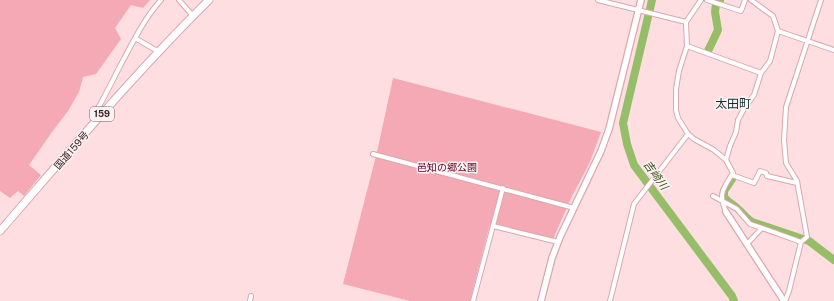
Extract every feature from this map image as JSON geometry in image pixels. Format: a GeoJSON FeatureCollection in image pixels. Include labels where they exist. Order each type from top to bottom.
{"type":"FeatureCollection","features":[{"type":"Feature","properties":{"kind":"highway","name":"国道159号"},"geometry":{"type":"LineString","coordinates":[[0,231],[101,115],[208,0]]}},
{"type":"Feature","properties":{"kind":"street"},"geometry":{"type":"LineString","coordinates":[[101,115],[98,110],[114,78],[151,11],[161,0]]}},
{"type":"Feature","properties":{"kind":"street"},"geometry":{"type":"LineString","coordinates":[[179,0],[193,16]]}},
{"type":"Feature","properties":{"kind":"street"},"geometry":{"type":"LineString","coordinates":[[598,0],[686,22]]}},
{"type":"Feature","properties":{"kind":"street"},"geometry":{"type":"LineString","coordinates":[[541,301],[552,258],[558,242],[601,151],[609,130],[641,0]]}},
{"type":"Feature","properties":{"kind":"street"},"geometry":{"type":"LineString","coordinates":[[701,0],[686,22],[687,46],[679,70],[676,90],[676,110],[678,118],[688,134],[694,140],[714,150],[726,160],[733,173],[722,193],[722,203],[726,212],[784,301]]}},
{"type":"Feature","properties":{"kind":"street"},"geometry":{"type":"LineString","coordinates":[[707,0],[741,11],[745,0]]}},
{"type":"Feature","properties":{"kind":"street"},"geometry":{"type":"LineString","coordinates":[[726,160],[736,132],[738,120],[754,95],[761,73],[770,61],[778,31],[773,16],[751,0]]}},
{"type":"Feature","properties":{"kind":"street"},"geometry":{"type":"LineString","coordinates":[[784,301],[789,291],[803,240],[807,237],[797,181],[786,163],[784,140],[786,107],[821,0]]}},
{"type":"Feature","properties":{"kind":"street"},"geometry":{"type":"LineString","coordinates":[[778,31],[834,50]]}},
{"type":"Feature","properties":{"kind":"street"},"geometry":{"type":"LineString","coordinates":[[135,38],[158,52]]}},
{"type":"Feature","properties":{"kind":"street"},"geometry":{"type":"LineString","coordinates":[[687,46],[761,73]]}},
{"type":"Feature","properties":{"kind":"street"},"geometry":{"type":"LineString","coordinates":[[610,301],[634,204],[688,134]]}},
{"type":"Feature","properties":{"kind":"street"},"geometry":{"type":"LineString","coordinates":[[373,154],[574,208]]}},
{"type":"Feature","properties":{"kind":"street"},"geometry":{"type":"LineString","coordinates":[[732,175],[754,183],[760,171],[766,173],[767,176],[797,183]]}},
{"type":"Feature","properties":{"kind":"street"},"geometry":{"type":"LineString","coordinates":[[473,301],[503,188]]}},
{"type":"Feature","properties":{"kind":"street"},"geometry":{"type":"LineString","coordinates":[[713,196],[737,210],[750,224],[803,240]]}},
{"type":"Feature","properties":{"kind":"street"},"geometry":{"type":"LineString","coordinates":[[493,226],[558,242]]}},
{"type":"Feature","properties":{"kind":"street"},"geometry":{"type":"LineString","coordinates":[[747,244],[762,228]]}},
{"type":"Feature","properties":{"kind":"street"},"geometry":{"type":"LineString","coordinates":[[250,301],[251,296]]}},
{"type":"Feature","properties":{"kind":"green space"},"geometry":{"type":"Polygon","coordinates":[[[0,0],[150,0],[143,8],[131,5],[115,28],[121,39],[96,74],[83,77],[79,92],[68,111],[29,165],[41,175],[24,196],[18,191],[10,198],[0,191],[0,0]]]}},
{"type":"Feature","properties":{"kind":"green space","name":"邑知の郷公園"},"geometry":{"type":"Polygon","coordinates":[[[393,78],[601,132],[589,164],[571,198],[553,239],[490,224],[470,301],[410,301],[343,284],[377,152],[393,78]]]}},
{"type":"Feature","properties":{"kind":"waterway","name":"吉崎川"},"geometry":{"type":"LineString","coordinates":[[650,9],[652,0]]}},
{"type":"Feature","properties":{"kind":"waterway","name":"吉崎川"},"geometry":{"type":"LineString","coordinates":[[708,51],[718,30],[715,12],[716,4],[720,0]]}},
{"type":"Feature","properties":{"kind":"waterway","name":"吉崎川"},"geometry":{"type":"LineString","coordinates":[[648,17],[623,123],[627,144],[634,165],[732,296],[734,301]]}},
{"type":"Feature","properties":{"kind":"waterway","name":"吉崎川"},"geometry":{"type":"LineString","coordinates":[[732,179],[724,191],[724,197],[752,222],[809,241],[834,260]]}},
{"type":"Feature","properties":{"kind":"district","name":"太田町"},"geometry":{"type":"Point","coordinates":[733,104]}}]}
